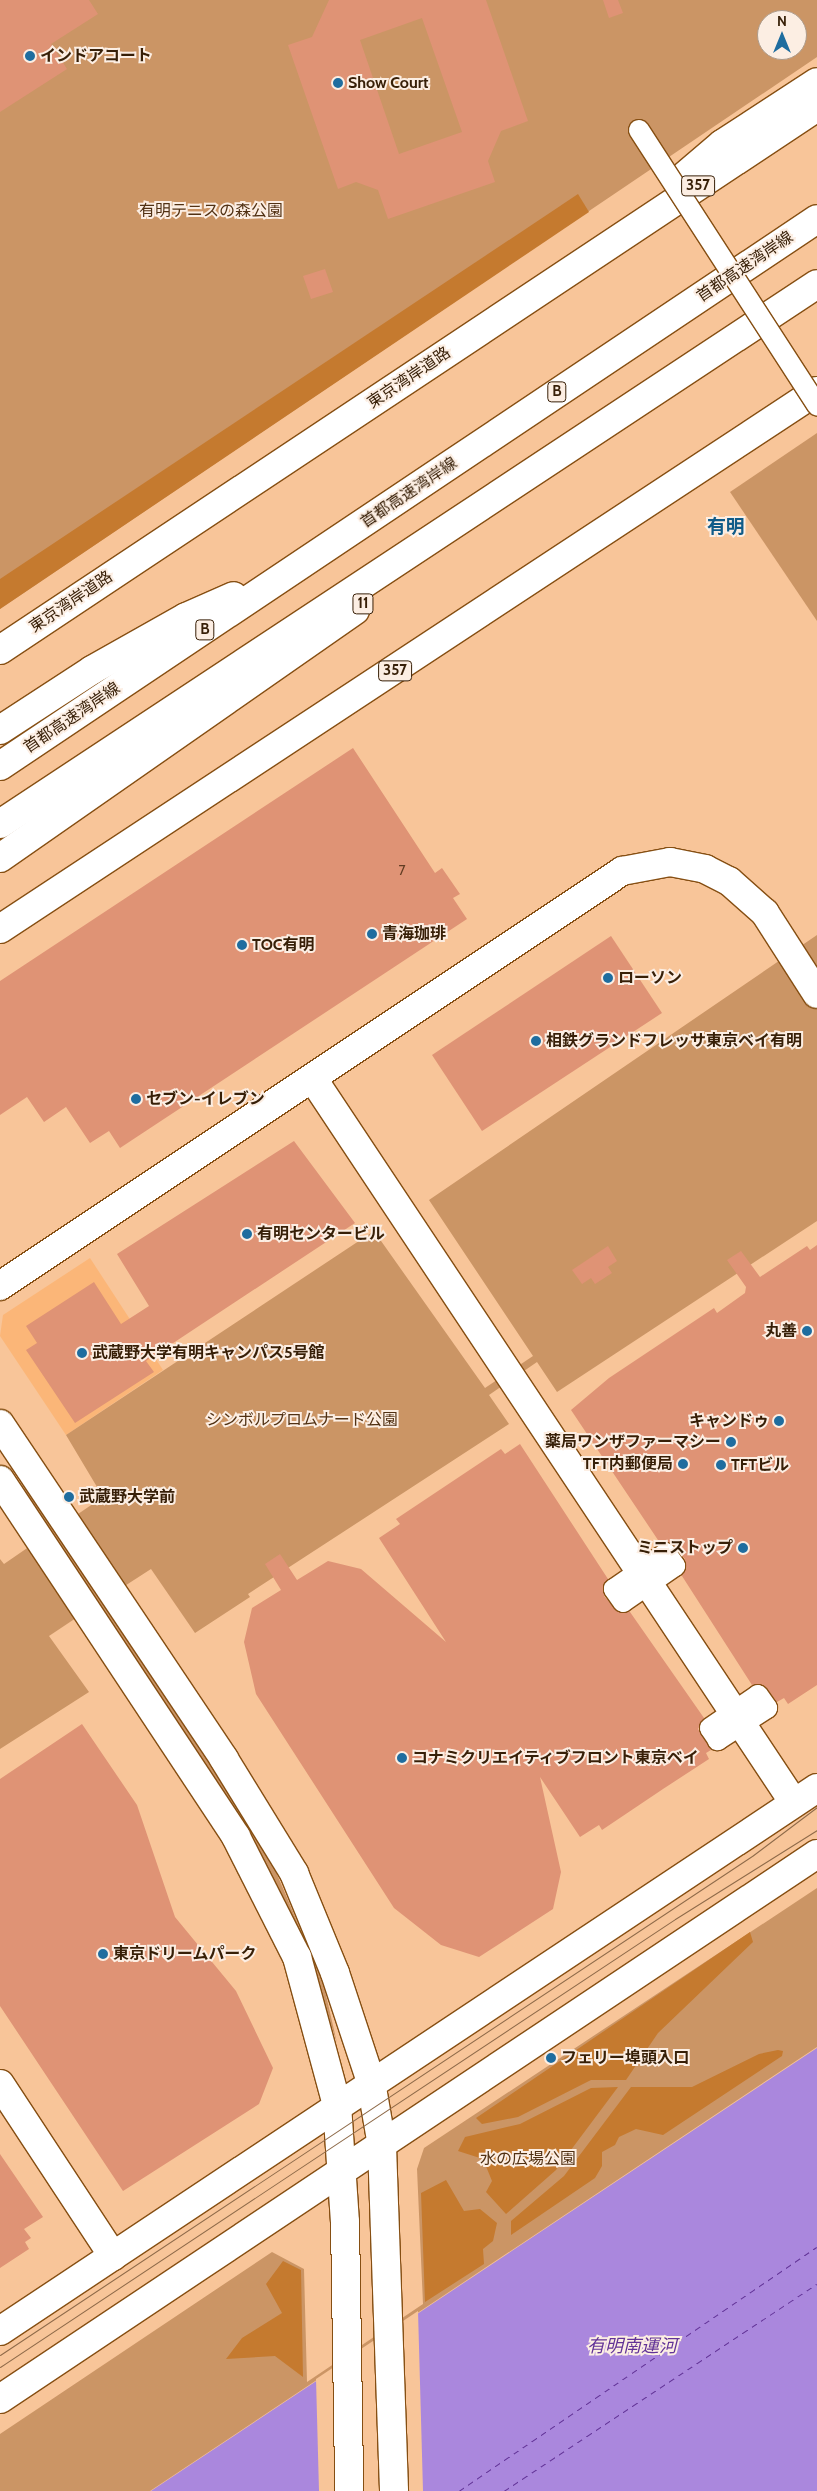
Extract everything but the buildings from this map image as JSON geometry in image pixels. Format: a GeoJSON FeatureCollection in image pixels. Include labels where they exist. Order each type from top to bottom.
{"type":"FeatureCollection","features":[{"type":"Feature","properties":{"kind":"main road","name":"東京湾岸道路"},"geometry":{"type":"LineString","coordinates":[[0,650],[579,265],[722,144],[815,92]]}},
{"type":"Feature","properties":{"kind":"main road","name":"首都高速湾岸線"},"geometry":{"type":"LineString","coordinates":[[0,766],[299,568],[817,219]]}},
{"type":"Feature","properties":{"kind":"main road"},"geometry":{"type":"LineString","coordinates":[[0,824],[817,284]]}},
{"type":"Feature","properties":{"kind":"main road","name":"357"},"geometry":{"type":"LineString","coordinates":[[791,412],[817,391]]}},
{"type":"Feature","properties":{"kind":"main road","name":"357"},"geometry":{"type":"LineString","coordinates":[[0,929],[791,412],[817,397]]}},
{"type":"Feature","properties":{"kind":"main road","name":"11"},"geometry":{"type":"LineString","coordinates":[[0,858],[153,755],[516,495],[568,447]]}},
{"type":"Feature","properties":{"kind":"main road"},"geometry":{"type":"LineString","coordinates":[[0,730],[92,670],[186,617],[299,568]]}},
{"type":"Feature","properties":{"kind":"main road"},"geometry":{"type":"LineString","coordinates":[[0,1286],[313,1079],[585,891],[622,871],[653,862],[705,869],[748,894],[817,994]]}},
{"type":"Feature","properties":{"kind":"main road"},"geometry":{"type":"LineString","coordinates":[[313,1079],[794,1803]]}},
{"type":"Feature","properties":{"kind":"main road"},"geometry":{"type":"LineString","coordinates":[[0,1424],[224,1758],[294,1873],[335,1973],[371,2082],[382,2146],[390,2330],[394,2491]]}},
{"type":"Feature","properties":{"kind":"main road"},"geometry":{"type":"LineString","coordinates":[[0,1480],[225,1820],[275,1908],[314,2012],[337,2104],[343,2171],[349,2491]]}},
{"type":"Feature","properties":{"kind":"main road"},"geometry":{"type":"LineString","coordinates":[[0,2331],[337,2104],[817,1788]]}},
{"type":"Feature","properties":{"kind":"main road"},"geometry":{"type":"LineString","coordinates":[[0,2399],[382,2146],[817,1854]]}},
{"type":"Feature","properties":{"kind":"main road"},"geometry":{"type":"LineString","coordinates":[[0,2084],[113,2256]]}},
{"type":"Feature","properties":{"kind":"street"},"geometry":{"type":"LineString","coordinates":[[639,130],[817,405]]}},
{"type":"Feature","properties":{"kind":"shaded area","name":"武蔵野大学有明キャンパス5号館"},"geometry":{"type":"Polygon","coordinates":[[[90,1258],[163,1370],[66,1435],[0,1336],[3,1315],[90,1258]]]}},
{"type":"Feature","properties":{"kind":"green space","name":"有明テニスの森公園"},"geometry":{"type":"Polygon","coordinates":[[[0,0],[817,0],[817,57],[0,609],[0,0]]]}},
{"type":"Feature","properties":{"kind":"green space"},"geometry":{"type":"Polygon","coordinates":[[[578,194],[589,212],[0,609],[0,579],[578,194]]]}},
{"type":"Feature","properties":{"kind":"green space"},"geometry":{"type":"Polygon","coordinates":[[[817,433],[817,621],[730,492],[817,433]]]}},
{"type":"Feature","properties":{"kind":"green space","name":"シンボルプロムナード公園"},"geometry":{"type":"Polygon","coordinates":[[[817,935],[817,1221],[557,1392],[537,1362],[489,1395],[509,1424],[248,1594],[250,1597],[195,1633],[151,1569],[103,1600],[267,1851],[323,1982],[337,2043],[310,1961],[272,1876],[97,1604],[49,1636],[89,1692],[0,1749],[0,1559],[4,1564],[49,1533],[0,1445],[56,1529],[103,1497],[66,1435],[374,1231],[485,1388],[533,1356],[429,1200],[817,935]]]}},
{"type":"Feature","properties":{"kind":"green space","name":"水の広場公園"},"geometry":{"type":"Polygon","coordinates":[[[817,1888],[817,2047],[150,2491],[0,2491],[0,2434],[272,2252],[304,2269],[307,2382],[423,2304],[417,2169],[424,2148],[817,1888]]]}},
{"type":"Feature","properties":{"kind":"green space"},"geometry":{"type":"Polygon","coordinates":[[[750,1932],[753,1942],[658,2033],[626,2080],[591,2080],[518,2117],[482,2124],[476,2118],[750,1932]]]}},
{"type":"Feature","properties":{"kind":"green space"},"geometry":{"type":"Polygon","coordinates":[[[778,2050],[783,2051],[782,2056],[663,2135],[636,2129],[619,2137],[615,2145],[602,2152],[602,2166],[595,2178],[511,2235],[511,2221],[564,2176],[631,2087],[692,2087],[759,2054],[778,2050]]]}},
{"type":"Feature","properties":{"kind":"green space"},"geometry":{"type":"Polygon","coordinates":[[[618,2087],[556,2170],[506,2214],[486,2192],[492,2181],[483,2159],[458,2151],[465,2137],[520,2124],[591,2088],[618,2087]]]}},
{"type":"Feature","properties":{"kind":"green space"},"geometry":{"type":"Polygon","coordinates":[[[446,2180],[464,2211],[480,2209],[497,2223],[493,2241],[483,2249],[484,2264],[425,2302],[421,2193],[446,2180]]]}},
{"type":"Feature","properties":{"kind":"green space"},"geometry":{"type":"Polygon","coordinates":[[[283,2261],[301,2270],[303,2377],[275,2356],[226,2359],[242,2338],[282,2313],[266,2284],[283,2261]]]}},
{"type":"Feature","properties":{"kind":"water","name":"有明南運河"},"geometry":{"type":"Polygon","coordinates":[[[817,2048],[817,2491],[151,2491],[817,2048]]]}},
{"type":"Feature","properties":{"kind":"pier"},"geometry":{"type":"Polygon","coordinates":[[[418,2311],[423,2491],[319,2491],[316,2379],[418,2311]]]}},
{"type":"Feature","properties":{"kind":"ferry route"},"geometry":{"type":"LineString","coordinates":[[459,2491],[817,2247]]}},
{"type":"Feature","properties":{"kind":"ferry route"},"geometry":{"type":"LineString","coordinates":[[504,2491],[817,2284]]}},
{"type":"Feature","properties":{"kind":"tram line"},"geometry":{"type":"LineString","coordinates":[[0,2355],[752,1856],[817,1807]]}},
{"type":"Feature","properties":{"kind":"tram line"},"geometry":{"type":"LineString","coordinates":[[0,2367],[675,1919],[817,1830]]}},
{"type":"Feature","properties":{"kind":"place","name":"インドアコート"},"geometry":{"type":"Point","coordinates":[30,56]}},
{"type":"Feature","properties":{"kind":"place","name":"Show Court"},"geometry":{"type":"Point","coordinates":[338,83]}},
{"type":"Feature","properties":{"kind":"place","name":"青海珈琲"},"geometry":{"type":"Point","coordinates":[372,934]}},
{"type":"Feature","properties":{"kind":"place","name":"TOC有明"},"geometry":{"type":"Point","coordinates":[242,945]}},
{"type":"Feature","properties":{"kind":"place","name":"ローソン"},"geometry":{"type":"Point","coordinates":[608,978]}},
{"type":"Feature","properties":{"kind":"place","name":"相鉄グランドフレッサ東京ベイ有明"},"geometry":{"type":"Point","coordinates":[536,1041]}},
{"type":"Feature","properties":{"kind":"place","name":"セブン-イレブン"},"geometry":{"type":"Point","coordinates":[136,1099]}},
{"type":"Feature","properties":{"kind":"place","name":"有明センタービル"},"geometry":{"type":"Point","coordinates":[247,1234]}},
{"type":"Feature","properties":{"kind":"place","name":"丸善"},"geometry":{"type":"Point","coordinates":[807,1331]}},
{"type":"Feature","properties":{"kind":"place","name":"武蔵野大学有明キャンパス5号館"},"geometry":{"type":"Point","coordinates":[82,1353]}},
{"type":"Feature","properties":{"kind":"place","name":"キャンドゥ"},"geometry":{"type":"Point","coordinates":[779,1421]}},
{"type":"Feature","properties":{"kind":"place","name":"薬局ワンザファーマシー"},"geometry":{"type":"Point","coordinates":[731,1442]}},
{"type":"Feature","properties":{"kind":"place","name":"TFT内郵便局"},"geometry":{"type":"Point","coordinates":[683,1464]}},
{"type":"Feature","properties":{"kind":"place","name":"TFTビル"},"geometry":{"type":"Point","coordinates":[721,1465]}},
{"type":"Feature","properties":{"kind":"place","name":"武蔵野大学前"},"geometry":{"type":"Point","coordinates":[69,1497]}},
{"type":"Feature","properties":{"kind":"place","name":"ミニストップ"},"geometry":{"type":"Point","coordinates":[743,1548]}},
{"type":"Feature","properties":{"kind":"place","name":"コナミクリエイティブフロント東京ベイ"},"geometry":{"type":"Point","coordinates":[402,1758]}},
{"type":"Feature","properties":{"kind":"place","name":"東京ドリームパーク"},"geometry":{"type":"Point","coordinates":[103,1954]}},
{"type":"Feature","properties":{"kind":"place","name":"フェリー埠頭入口"},"geometry":{"type":"Point","coordinates":[551,2058]}},
{"type":"Feature","properties":{"kind":"district","name":"有明"},"geometry":{"type":"Point","coordinates":[726,527]}}]}
